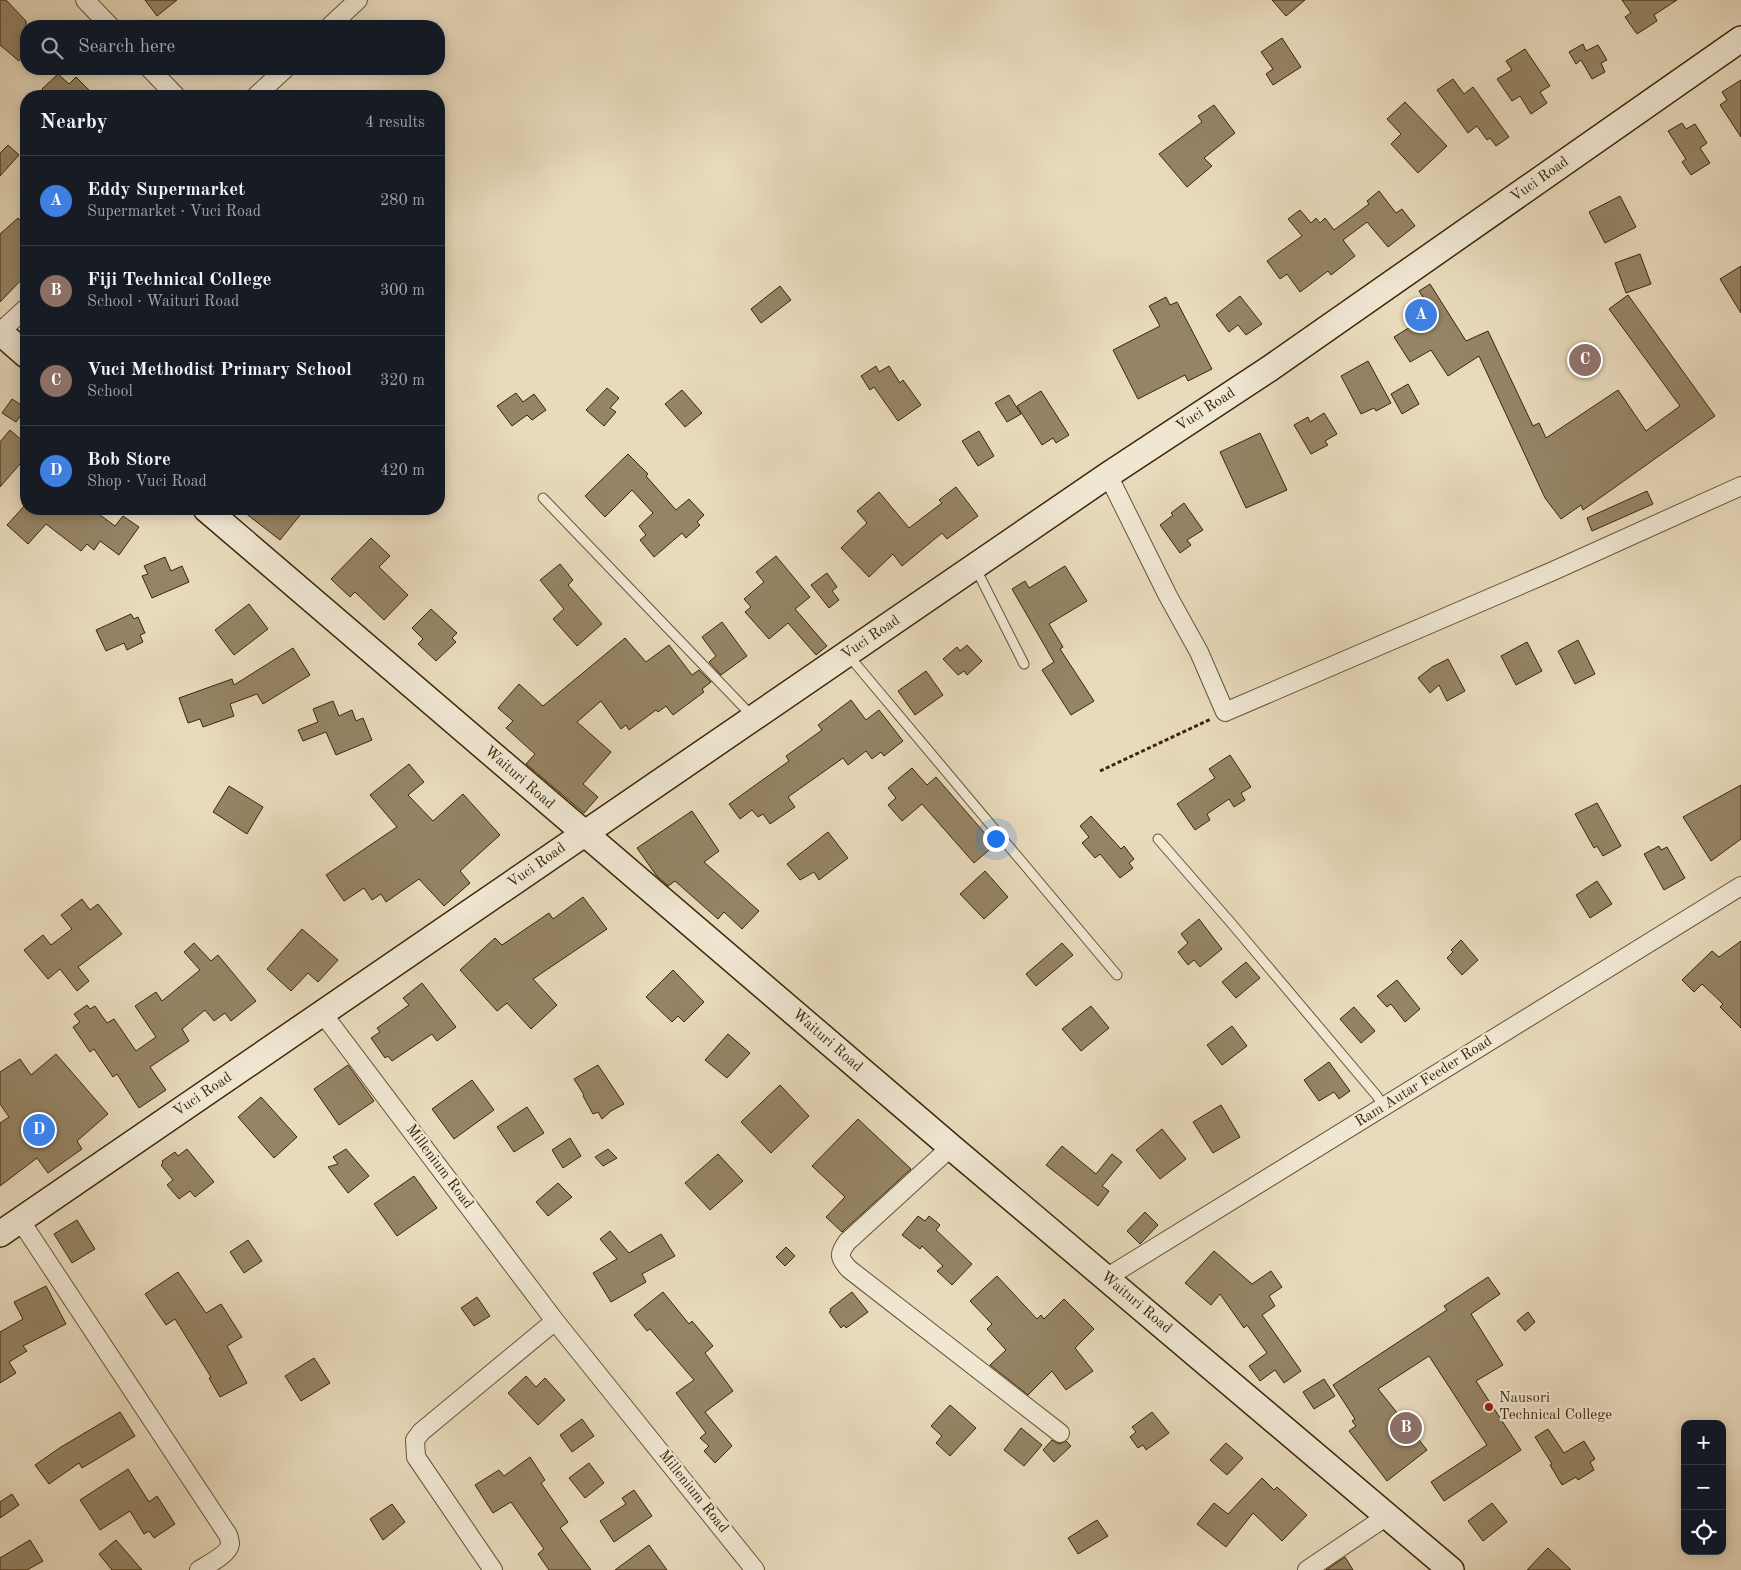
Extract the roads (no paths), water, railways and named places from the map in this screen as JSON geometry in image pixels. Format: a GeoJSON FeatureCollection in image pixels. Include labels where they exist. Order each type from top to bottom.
{"type":"FeatureCollection","features":[{"type":"Feature","properties":{"kind":"main road","name":"Vuci Road"},"geometry":{"type":"LineString","coordinates":[[0,1234],[323,1014],[752,717],[848,654],[1108,475],[1269,369],[1741,39]]}},
{"type":"Feature","properties":{"kind":"main road"},"geometry":{"type":"LineString","coordinates":[[0,332],[20,350]]}},
{"type":"Feature","properties":{"kind":"main road","name":"Waituri Road"},"geometry":{"type":"LineString","coordinates":[[213,515],[951,1147],[1451,1570]]}},
{"type":"Feature","properties":{"kind":"street"},"geometry":{"type":"LineString","coordinates":[[85,0],[104,20]]}},
{"type":"Feature","properties":{"kind":"street"},"geometry":{"type":"LineString","coordinates":[[336,20],[358,0]]}},
{"type":"Feature","properties":{"kind":"street"},"geometry":{"type":"LineString","coordinates":[[156,75],[170,90]]}},
{"type":"Feature","properties":{"kind":"street"},"geometry":{"type":"LineString","coordinates":[[262,90],[279,75]]}},
{"type":"Feature","properties":{"kind":"street"},"geometry":{"type":"LineString","coordinates":[[0,332],[20,314]]}},
{"type":"Feature","properties":{"kind":"street"},"geometry":{"type":"LineString","coordinates":[[1108,475],[1168,596],[1199,652],[1225,712],[1553,571],[1741,486]]}},
{"type":"Feature","properties":{"kind":"street","name":"Ram Autar Feeder Road"},"geometry":{"type":"LineString","coordinates":[[1106,1278],[1741,886]]}},
{"type":"Feature","properties":{"kind":"street","name":"Millenium Road"},"geometry":{"type":"LineString","coordinates":[[323,1014],[555,1321],[755,1570]]}},
{"type":"Feature","properties":{"kind":"street"},"geometry":{"type":"LineString","coordinates":[[951,1147],[848,1242],[841,1251],[841,1261],[1060,1433]]}},
{"type":"Feature","properties":{"kind":"street"},"geometry":{"type":"LineString","coordinates":[[20,1220],[228,1535],[230,1544],[227,1550],[220,1557],[198,1570]]}},
{"type":"Feature","properties":{"kind":"street"},"geometry":{"type":"LineString","coordinates":[[493,1570],[416,1457],[415,1440],[421,1432],[555,1321]]}},
{"type":"Feature","properties":{"kind":"street"},"geometry":{"type":"LineString","coordinates":[[1307,1570],[1387,1516]]}},
{"type":"Feature","properties":{"kind":"lane"},"geometry":{"type":"LineString","coordinates":[[542,498],[752,717]]}},
{"type":"Feature","properties":{"kind":"lane"},"geometry":{"type":"LineString","coordinates":[[975,567],[1024,664]]}},
{"type":"Feature","properties":{"kind":"lane"},"geometry":{"type":"LineString","coordinates":[[848,654],[1117,976]]}},
{"type":"Feature","properties":{"kind":"lane"},"geometry":{"type":"LineString","coordinates":[[1158,839],[1239,931],[1384,1106]]}},
{"type":"Feature","properties":{"kind":"place","name":"Eddy Supermarket"},"geometry":{"type":"Point","coordinates":[1421,315]}},
{"type":"Feature","properties":{"kind":"place","name":"Vuci Methodist Primary School"},"geometry":{"type":"Point","coordinates":[1585,360]}},
{"type":"Feature","properties":{"kind":"place","name":"Bob Store"},"geometry":{"type":"Point","coordinates":[39,1130]}},
{"type":"Feature","properties":{"kind":"place","name":"Nausori Technical College"},"geometry":{"type":"Point","coordinates":[1489,1407]}},
{"type":"Feature","properties":{"kind":"place","name":"Fiji Technical College"},"geometry":{"type":"Point","coordinates":[1406,1428]}}]}
